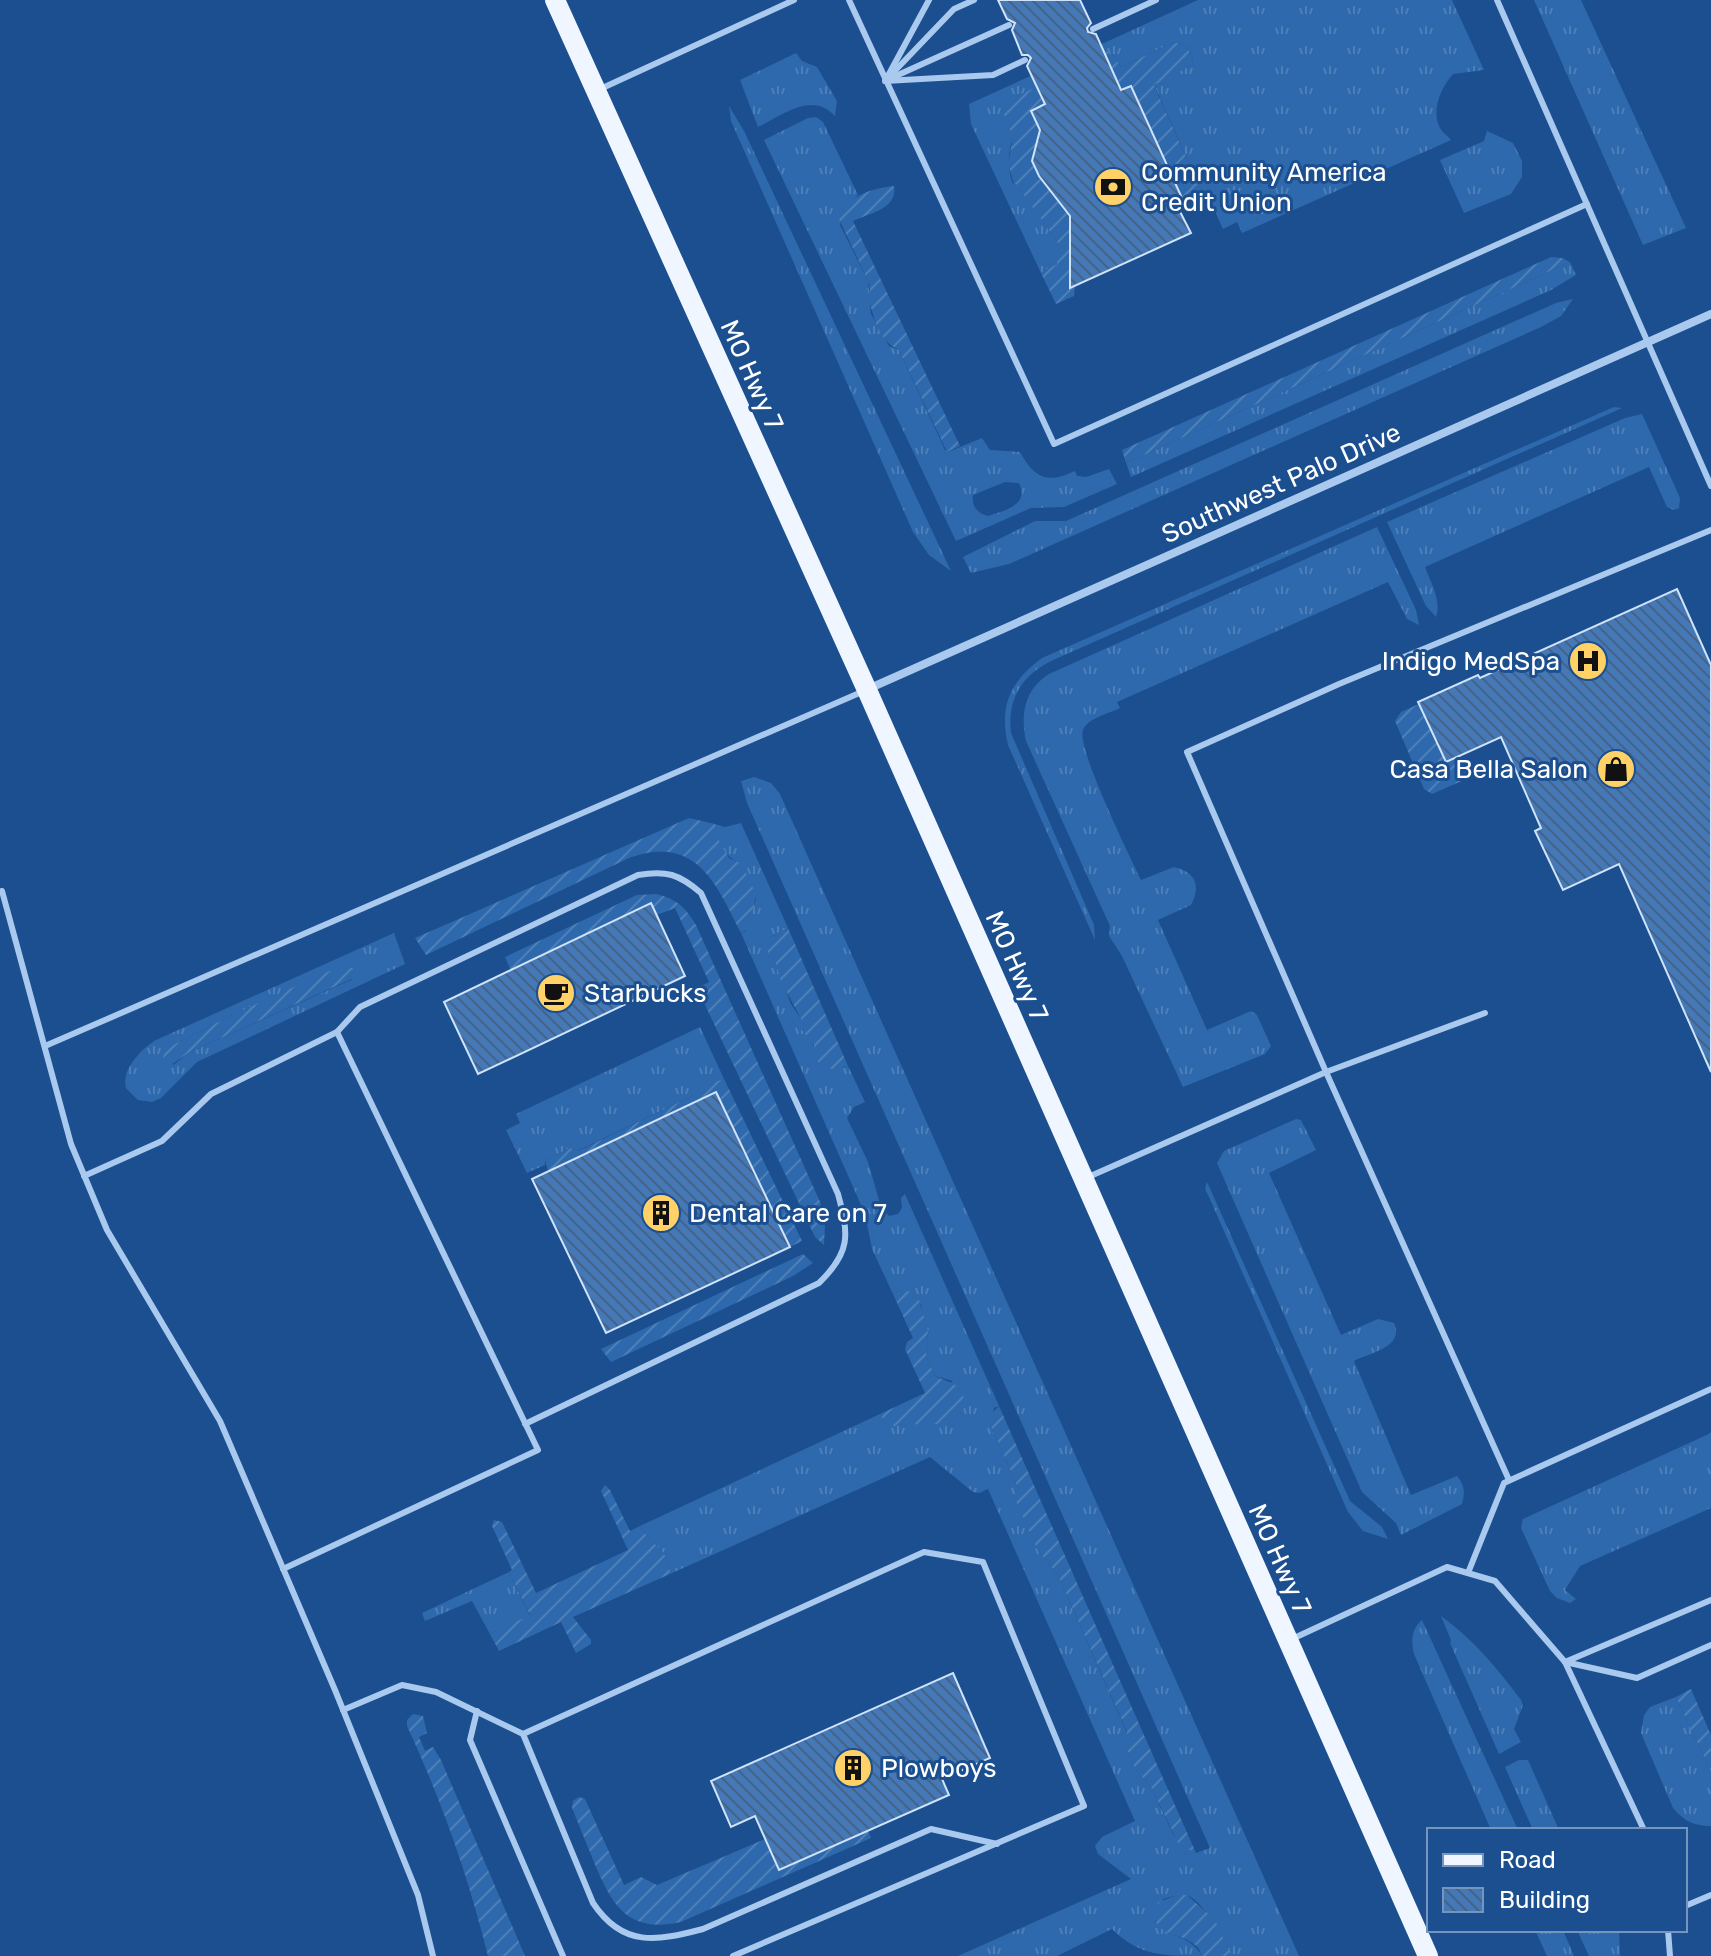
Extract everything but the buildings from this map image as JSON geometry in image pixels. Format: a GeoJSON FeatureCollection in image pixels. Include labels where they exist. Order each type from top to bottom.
{"type":"FeatureCollection","features":[{"type":"Feature","properties":{"kind":"main road","name":"MO Hwy 7"},"geometry":{"type":"LineString","coordinates":[[555,0],[867,690],[1428,1956]]}},
{"type":"Feature","properties":{"kind":"street","name":"Southwest Palo Drive"},"geometry":{"type":"LineString","coordinates":[[867,690],[1711,314]]}},
{"type":"Feature","properties":{"kind":"lane"},"geometry":{"type":"LineString","coordinates":[[595,91],[794,0]]}},
{"type":"Feature","properties":{"kind":"lane"},"geometry":{"type":"LineString","coordinates":[[849,0],[1054,444],[1587,204]]}},
{"type":"Feature","properties":{"kind":"lane"},"geometry":{"type":"LineString","coordinates":[[885,81],[929,0]]}},
{"type":"Feature","properties":{"kind":"lane"},"geometry":{"type":"LineString","coordinates":[[885,81],[954,9],[974,0]]}},
{"type":"Feature","properties":{"kind":"lane"},"geometry":{"type":"LineString","coordinates":[[1093,29],[1156,0]]}},
{"type":"Feature","properties":{"kind":"lane"},"geometry":{"type":"LineString","coordinates":[[1497,0],[1711,486]]}},
{"type":"Feature","properties":{"kind":"lane"},"geometry":{"type":"LineString","coordinates":[[885,81],[1009,25]]}},
{"type":"Feature","properties":{"kind":"lane"},"geometry":{"type":"LineString","coordinates":[[885,81],[993,75],[1025,60]]}},
{"type":"Feature","properties":{"kind":"lane"},"geometry":{"type":"LineString","coordinates":[[1509,1480],[1187,752],[1339,684],[1711,530]]}},
{"type":"Feature","properties":{"kind":"lane"},"geometry":{"type":"LineString","coordinates":[[45,1046],[867,690]]}},
{"type":"Feature","properties":{"kind":"lane"},"geometry":{"type":"LineString","coordinates":[[84,1176],[162,1141],[211,1094],[337,1032],[360,1007],[638,875],[657,871],[684,878],[701,893],[838,1194],[846,1222],[846,1246],[836,1267],[819,1283],[525,1424]]}},
{"type":"Feature","properties":{"kind":"lane"},"geometry":{"type":"LineString","coordinates":[[2,891],[71,1144],[107,1230],[220,1421],[418,1895],[433,1956]]}},
{"type":"Feature","properties":{"kind":"lane"},"geometry":{"type":"LineString","coordinates":[[1083,1179],[1326,1072],[1485,1013]]}},
{"type":"Feature","properties":{"kind":"lane"},"geometry":{"type":"LineString","coordinates":[[283,1569],[538,1450],[337,1032]]}},
{"type":"Feature","properties":{"kind":"lane"},"geometry":{"type":"LineString","coordinates":[[1468,1573],[1504,1483],[1711,1389]]}},
{"type":"Feature","properties":{"kind":"lane"},"geometry":{"type":"LineString","coordinates":[[523,1734],[924,1552],[983,1562],[1084,1806],[733,1956]]}},
{"type":"Feature","properties":{"kind":"lane"},"geometry":{"type":"LineString","coordinates":[[1288,1640],[1447,1567],[1495,1581],[1565,1662],[1643,1828]]}},
{"type":"Feature","properties":{"kind":"lane"},"geometry":{"type":"LineString","coordinates":[[1565,1662],[1711,1600]]}},
{"type":"Feature","properties":{"kind":"lane"},"geometry":{"type":"LineString","coordinates":[[1565,1662],[1637,1678],[1711,1645]]}},
{"type":"Feature","properties":{"kind":"lane"},"geometry":{"type":"LineString","coordinates":[[343,1710],[402,1685],[436,1692],[523,1734],[593,1903],[605,1922],[621,1932],[642,1939],[674,1937],[703,1929],[931,1829],[998,1844]]}},
{"type":"Feature","properties":{"kind":"lane"},"geometry":{"type":"LineString","coordinates":[[477,1711],[470,1740],[563,1956]]}},
{"type":"Feature","properties":{"kind":"lane"},"geometry":{"type":"LineString","coordinates":[[1687,1905],[1711,1895]]}},
{"type":"Feature","properties":{"kind":"lane"},"geometry":{"type":"LineString","coordinates":[[1668,1932],[1670,1956]]}},
{"type":"Feature","properties":{"kind":"green space"},"geometry":{"type":"Polygon","coordinates":[[[1198,0],[1452,0],[1484,70],[1453,74],[1444,86],[1437,117],[1442,131],[1451,140],[1242,233],[1237,222],[1223,229],[1206,192],[1202,193],[1154,84],[1192,65],[1187,46],[1174,42],[1121,67],[1112,54],[1109,55],[1104,43],[1198,0]]]}},
{"type":"Feature","properties":{"kind":"green space"},"geometry":{"type":"Polygon","coordinates":[[[1534,0],[1581,0],[1686,228],[1643,245],[1534,0]]]}},
{"type":"Feature","properties":{"kind":"green space"},"geometry":{"type":"Polygon","coordinates":[[[1174,42],[1187,46],[1192,65],[1154,85],[1202,193],[1177,205],[1175,202],[1182,198],[1131,86],[1110,96],[1102,78],[1032,111],[1045,142],[1039,176],[1074,221],[1070,234],[1070,286],[1075,287],[1074,296],[1056,304],[1041,273],[1057,264],[1058,243],[1014,184],[1008,164],[1013,137],[1000,104],[1041,85],[1037,73],[1104,43],[1121,67],[1174,42]]]}},
{"type":"Feature","properties":{"kind":"green space"},"geometry":{"type":"Polygon","coordinates":[[[796,53],[802,61],[817,67],[837,101],[835,116],[816,105],[807,105],[758,127],[740,80],[796,53]]]}},
{"type":"Feature","properties":{"kind":"green space"},"geometry":{"type":"Polygon","coordinates":[[[1037,73],[1041,85],[1015,132],[1009,171],[1013,184],[1016,183],[1058,243],[1057,264],[1041,273],[971,124],[969,104],[1037,73]]]}},
{"type":"Feature","properties":{"kind":"green space"},"geometry":{"type":"Polygon","coordinates":[[[729,106],[744,131],[951,571],[929,555],[913,532],[731,121],[729,106]]]}},
{"type":"Feature","properties":{"kind":"green space"},"geometry":{"type":"Polygon","coordinates":[[[816,117],[823,122],[858,195],[842,210],[840,225],[868,281],[871,314],[889,346],[899,350],[945,450],[948,452],[982,438],[990,450],[1020,452],[1031,468],[1043,476],[1057,477],[1075,471],[1077,476],[1086,477],[1109,469],[1117,484],[1064,507],[1031,508],[956,541],[764,140],[816,117]],[[1005,482],[973,495],[974,506],[988,516],[1014,506],[1021,497],[1019,483],[1005,482]]]}},
{"type":"Feature","properties":{"kind":"green space"},"geometry":{"type":"Polygon","coordinates":[[[1487,131],[1513,143],[1522,161],[1522,177],[1511,194],[1464,213],[1440,160],[1484,141],[1487,131]]]}},
{"type":"Feature","properties":{"kind":"green space"},"geometry":{"type":"Polygon","coordinates":[[[894,186],[892,200],[887,205],[853,221],[960,446],[947,452],[899,350],[885,340],[877,327],[867,295],[870,290],[868,281],[838,217],[848,203],[862,194],[894,186]]]}},
{"type":"Feature","properties":{"kind":"green space"},"geometry":{"type":"Polygon","coordinates":[[[1551,257],[1570,262],[1126,463],[1122,450],[1551,257]]]}},
{"type":"Feature","properties":{"kind":"green space"},"geometry":{"type":"Polygon","coordinates":[[[1570,262],[1576,275],[1551,290],[1131,477],[1126,463],[1570,262]]]}},
{"type":"Feature","properties":{"kind":"green space"},"geometry":{"type":"Polygon","coordinates":[[[1573,299],[1561,316],[1541,327],[1009,564],[971,573],[963,557],[1035,521],[1066,521],[1556,303],[1573,299]]]}},
{"type":"Feature","properties":{"kind":"green space"},"geometry":{"type":"Polygon","coordinates":[[[1614,407],[1622,408],[1051,661],[1024,682],[1011,710],[1011,733],[1094,925],[1095,940],[1008,745],[1006,706],[1022,676],[1042,658],[1614,407]]]}},
{"type":"Feature","properties":{"kind":"green space"},"geometry":{"type":"Polygon","coordinates":[[[1642,414],[1680,498],[1679,508],[1674,510],[1667,507],[1649,467],[1425,567],[1436,598],[1436,617],[1426,606],[1387,522],[1625,418],[1642,414]]]}},
{"type":"Feature","properties":{"kind":"green space"},"geometry":{"type":"Polygon","coordinates":[[[1377,527],[1416,610],[1419,625],[1407,619],[1388,582],[1117,702],[1120,708],[1094,719],[1083,730],[1095,779],[1141,880],[1174,867],[1192,876],[1196,892],[1191,905],[1158,920],[1207,1030],[1251,1011],[1257,1015],[1271,1046],[1265,1054],[1183,1087],[1122,956],[1109,936],[1110,926],[1026,741],[1026,703],[1034,687],[1049,674],[1377,527]]]}},
{"type":"Feature","properties":{"kind":"green space"},"geometry":{"type":"Polygon","coordinates":[[[1443,693],[1436,701],[1471,777],[1432,794],[1424,789],[1395,721],[1401,712],[1443,693]]]}},
{"type":"Feature","properties":{"kind":"green space"},"geometry":{"type":"Polygon","coordinates":[[[754,777],[771,783],[780,794],[1299,1956],[1231,1956],[1207,1914],[1195,1900],[1183,1895],[1163,1899],[1155,1922],[1192,1944],[1202,1956],[1153,1953],[1132,1945],[1112,1929],[1057,1956],[958,1956],[1131,1879],[1098,1854],[1095,1846],[1102,1837],[1135,1821],[988,1489],[973,1492],[930,1457],[670,1574],[664,1553],[640,1526],[880,1414],[887,1425],[901,1425],[953,1381],[935,1376],[926,1357],[928,1331],[921,1304],[901,1290],[893,1294],[872,1249],[865,1214],[741,933],[746,931],[756,899],[739,862],[721,847],[715,824],[725,827],[741,823],[788,928],[768,938],[768,956],[775,961],[791,1004],[801,1019],[801,1029],[812,1040],[814,1049],[844,1068],[848,1066],[865,1102],[854,1107],[847,1118],[868,1162],[881,1207],[889,1216],[898,1214],[902,1208],[901,1198],[905,1194],[999,1406],[994,1408],[990,1424],[1017,1486],[1037,1549],[1058,1575],[1127,1733],[1127,1749],[1135,1769],[1151,1787],[1174,1836],[1196,1853],[1210,1848],[747,803],[741,781],[754,777]]]}},
{"type":"Feature","properties":{"kind":"green space"},"geometry":{"type":"Polygon","coordinates":[[[689,818],[715,824],[719,841],[729,858],[743,867],[756,894],[750,928],[741,933],[723,897],[701,868],[688,858],[652,852],[629,858],[426,955],[415,938],[689,818]]]}},
{"type":"Feature","properties":{"kind":"green space"},"geometry":{"type":"Polygon","coordinates":[[[657,894],[680,905],[696,925],[821,1204],[825,1224],[824,1245],[815,1237],[697,988],[709,982],[675,908],[511,971],[505,957],[637,895],[657,894]]]}},
{"type":"Feature","properties":{"kind":"green space"},"geometry":{"type":"Polygon","coordinates":[[[788,928],[848,1066],[834,1069],[819,1063],[814,1045],[801,1029],[801,1019],[781,981],[775,961],[768,956],[768,938],[788,928]]]}},
{"type":"Feature","properties":{"kind":"green space"},"geometry":{"type":"Polygon","coordinates":[[[394,933],[405,964],[197,1062],[161,1098],[152,1102],[138,1100],[126,1088],[126,1074],[139,1054],[156,1040],[394,933]],[[332,971],[232,1015],[169,1047],[173,1065],[190,1052],[353,979],[332,971]]]}},
{"type":"Feature","properties":{"kind":"green space"},"geometry":{"type":"Polygon","coordinates":[[[343,965],[350,965],[356,977],[190,1052],[169,1066],[163,1061],[164,1051],[169,1047],[343,965]]]}},
{"type":"Feature","properties":{"kind":"green space"},"geometry":{"type":"Polygon","coordinates":[[[700,1027],[724,1079],[704,1082],[692,1096],[577,1151],[570,1148],[527,1173],[506,1130],[520,1123],[516,1114],[700,1027]]]}},
{"type":"Feature","properties":{"kind":"green space"},"geometry":{"type":"Polygon","coordinates":[[[724,1079],[802,1241],[790,1247],[715,1092],[548,1171],[545,1160],[570,1148],[578,1151],[692,1096],[702,1081],[724,1079]]]}},
{"type":"Feature","properties":{"kind":"green space"},"geometry":{"type":"Polygon","coordinates":[[[1296,1119],[1301,1120],[1316,1150],[1269,1173],[1341,1335],[1378,1319],[1394,1323],[1395,1338],[1390,1343],[1354,1361],[1411,1495],[1457,1476],[1463,1486],[1462,1504],[1401,1535],[1396,1523],[1362,1492],[1217,1163],[1224,1151],[1296,1119]]]}},
{"type":"Feature","properties":{"kind":"green space"},"geometry":{"type":"Polygon","coordinates":[[[1207,1182],[1350,1501],[1382,1527],[1388,1539],[1363,1531],[1348,1512],[1205,1189],[1207,1182]]]}},
{"type":"Feature","properties":{"kind":"green space"},"geometry":{"type":"Polygon","coordinates":[[[803,1254],[813,1263],[793,1276],[611,1362],[601,1349],[803,1254]]]}},
{"type":"Feature","properties":{"kind":"green space"},"geometry":{"type":"Polygon","coordinates":[[[901,1290],[917,1293],[928,1331],[926,1357],[935,1376],[960,1389],[964,1399],[965,1407],[949,1421],[894,1426],[887,1425],[880,1414],[925,1393],[905,1349],[907,1342],[913,1338],[893,1294],[901,1290]]]}},
{"type":"Feature","properties":{"kind":"green space"},"geometry":{"type":"Polygon","coordinates":[[[999,1406],[1196,1853],[1179,1845],[1151,1787],[1135,1769],[1127,1749],[1127,1732],[1058,1575],[1037,1549],[1016,1501],[1017,1486],[990,1424],[991,1414],[999,1406]]]}},
{"type":"Feature","properties":{"kind":"green space"},"geometry":{"type":"Polygon","coordinates":[[[1711,1433],[1711,1508],[1580,1566],[1565,1590],[1576,1599],[1570,1603],[1557,1598],[1550,1591],[1521,1528],[1523,1519],[1711,1433]]]}},
{"type":"Feature","properties":{"kind":"green space"},"geometry":{"type":"Polygon","coordinates":[[[605,1485],[630,1531],[640,1526],[664,1553],[670,1574],[573,1617],[591,1640],[591,1644],[576,1653],[561,1622],[499,1651],[490,1634],[530,1615],[509,1572],[512,1570],[492,1526],[494,1520],[502,1522],[536,1593],[628,1550],[601,1491],[605,1485]]]}},
{"type":"Feature","properties":{"kind":"green space"},"geometry":{"type":"Polygon","coordinates":[[[509,1572],[530,1616],[490,1634],[472,1601],[425,1621],[422,1613],[509,1572]]]}},
{"type":"Feature","properties":{"kind":"green space"},"geometry":{"type":"Polygon","coordinates":[[[1441,1616],[1484,1655],[1521,1700],[1523,1705],[1514,1729],[1521,1742],[1499,1754],[1450,1643],[1441,1616]]]}},
{"type":"Feature","properties":{"kind":"green space"},"geometry":{"type":"Polygon","coordinates":[[[1422,1620],[1517,1828],[1490,1828],[1414,1654],[1412,1644],[1416,1627],[1422,1620]]]}},
{"type":"Feature","properties":{"kind":"green space"},"geometry":{"type":"Polygon","coordinates":[[[1691,1689],[1711,1735],[1711,1772],[1676,1697],[1691,1689]]]}},
{"type":"Feature","properties":{"kind":"green space"},"geometry":{"type":"Polygon","coordinates":[[[1676,1697],[1711,1772],[1711,1826],[1690,1822],[1673,1808],[1641,1733],[1644,1715],[1650,1707],[1676,1697]]]}},
{"type":"Feature","properties":{"kind":"green space"},"geometry":{"type":"Polygon","coordinates":[[[413,1714],[423,1716],[427,1733],[419,1737],[425,1751],[433,1747],[441,1760],[525,1956],[488,1956],[453,1839],[407,1726],[407,1720],[413,1714]]]}},
{"type":"Feature","properties":{"kind":"green space"},"geometry":{"type":"Polygon","coordinates":[[[1519,1760],[1528,1760],[1558,1828],[1532,1828],[1505,1767],[1519,1760]]]}},
{"type":"Feature","properties":{"kind":"green space"},"geometry":{"type":"Polygon","coordinates":[[[579,1797],[585,1799],[624,1885],[641,1877],[657,1885],[765,1839],[779,1870],[868,1831],[871,1838],[681,1922],[649,1924],[636,1921],[626,1914],[610,1895],[572,1808],[573,1801],[579,1797]]]}},
{"type":"Feature","properties":{"kind":"green space"},"geometry":{"type":"Polygon","coordinates":[[[1187,1895],[1215,1920],[1231,1956],[1202,1956],[1188,1940],[1159,1926],[1155,1921],[1158,1902],[1187,1895]]]}},
{"type":"Feature","properties":{"kind":"green space"},"geometry":{"type":"Polygon","coordinates":[[[1536,1932],[1564,1932],[1574,1956],[1547,1956],[1536,1932]]]}},
{"type":"Feature","properties":{"kind":"green space"},"geometry":{"type":"Polygon","coordinates":[[[1578,1932],[1619,1932],[1620,1956],[1589,1956],[1578,1932]]]}},
{"type":"Feature","properties":{"kind":"place","name":"Community America Credit Union"},"geometry":{"type":"Point","coordinates":[1113,187]}},
{"type":"Feature","properties":{"kind":"place","name":"Indigo MedSpa"},"geometry":{"type":"Point","coordinates":[1588,661]}},
{"type":"Feature","properties":{"kind":"place","name":"Casa Bella Salon"},"geometry":{"type":"Point","coordinates":[1616,769]}},
{"type":"Feature","properties":{"kind":"place","name":"Starbucks"},"geometry":{"type":"Point","coordinates":[556,993]}},
{"type":"Feature","properties":{"kind":"place","name":"Dental Care on 7"},"geometry":{"type":"Point","coordinates":[661,1213]}},
{"type":"Feature","properties":{"kind":"place","name":"Plowboys"},"geometry":{"type":"Point","coordinates":[853,1768]}}]}
